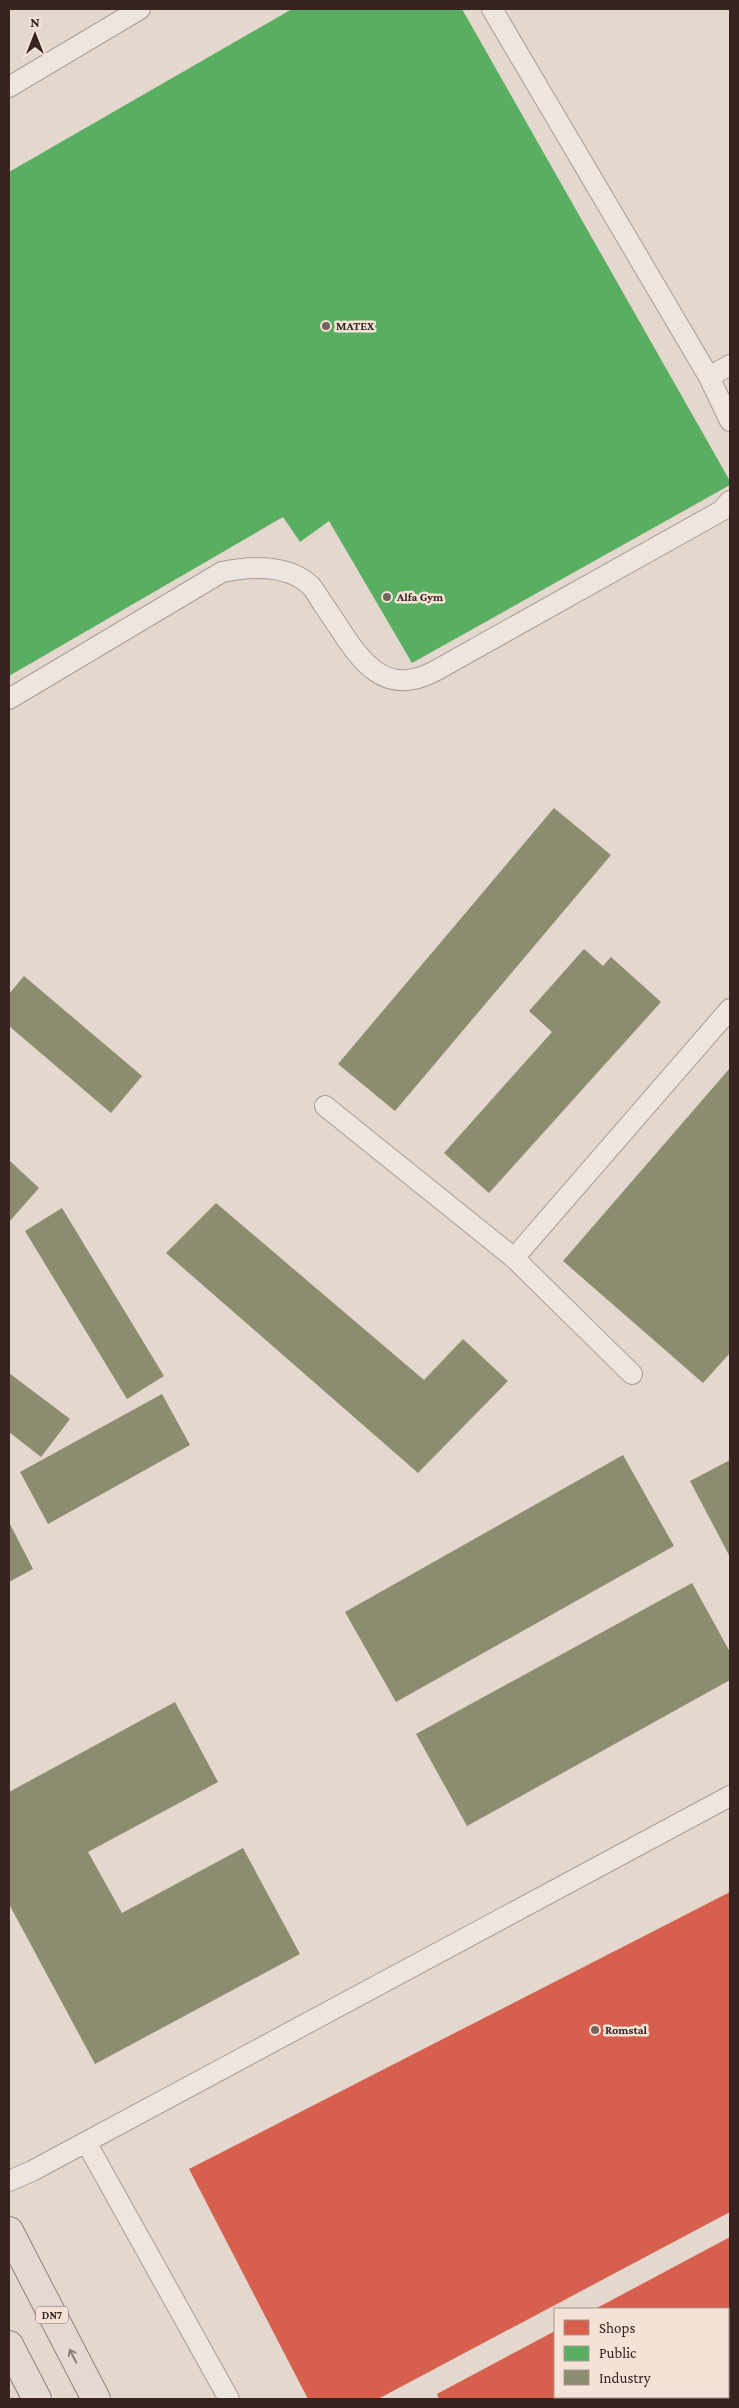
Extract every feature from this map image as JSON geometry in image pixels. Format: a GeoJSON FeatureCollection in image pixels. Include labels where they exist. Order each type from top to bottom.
{"type":"FeatureCollection","features":[{"type":"Feature","properties":{"kind":"main road","name":"DN7"},"geometry":{"type":"LineString","coordinates":[[9,2231],[96,2399]]}},
{"type":"Feature","properties":{"kind":"main road"},"geometry":{"type":"LineString","coordinates":[[9,2345],[37,2399]]}},
{"type":"Feature","properties":{"kind":"lane"},"geometry":{"type":"LineString","coordinates":[[9,87],[140,9]]}},
{"type":"Feature","properties":{"kind":"lane"},"geometry":{"type":"LineString","coordinates":[[492,9],[709,377],[730,421]]}},
{"type":"Feature","properties":{"kind":"lane"},"geometry":{"type":"LineString","coordinates":[[709,377],[730,365]]}},
{"type":"Feature","properties":{"kind":"lane"},"geometry":{"type":"LineString","coordinates":[[9,698],[222,572],[256,567],[286,573],[310,585],[368,666],[388,678],[412,680],[436,671],[721,511],[730,502]]}},
{"type":"Feature","properties":{"kind":"lane"},"geometry":{"type":"LineString","coordinates":[[514,1258],[730,1009]]}},
{"type":"Feature","properties":{"kind":"lane"},"geometry":{"type":"LineString","coordinates":[[326,1106],[514,1258],[632,1374]]}},
{"type":"Feature","properties":{"kind":"lane"},"geometry":{"type":"LineString","coordinates":[[9,2181],[86,2142],[730,1796]]}},
{"type":"Feature","properties":{"kind":"lane"},"geometry":{"type":"LineString","coordinates":[[86,2142],[229,2399]]}},
{"type":"Feature","properties":{"kind":"building: Shops","name":"Romstal"},"geometry":{"type":"Polygon","coordinates":[[[730,1892],[730,2212],[378,2399],[308,2399],[189,2169],[730,1892]]]}},
{"type":"Feature","properties":{"kind":"building: Shops"},"geometry":{"type":"Polygon","coordinates":[[[730,2237],[730,2399],[439,2399],[437,2394],[554,2332],[554,2398],[729,2398],[729,2308],[597,2308],[730,2237]]]}},
{"type":"Feature","properties":{"kind":"building: Public","name":"MATEX"},"geometry":{"type":"Polygon","coordinates":[[[292,9],[462,9],[730,481],[730,485],[412,663],[329,521],[300,542],[283,517],[9,676],[9,172],[292,9]]]}},
{"type":"Feature","properties":{"kind":"building: Industry"},"geometry":{"type":"Polygon","coordinates":[[[554,808],[611,855],[395,1111],[338,1064],[554,808]]]}},
{"type":"Feature","properties":{"kind":"building: Industry"},"geometry":{"type":"Polygon","coordinates":[[[584,949],[603,966],[611,957],[661,1002],[489,1193],[444,1153],[552,1032],[529,1011],[584,949]]]}},
{"type":"Feature","properties":{"kind":"building: Industry"},"geometry":{"type":"Polygon","coordinates":[[[24,976],[142,1076],[111,1113],[9,1026],[9,994],[24,976]]]}},
{"type":"Feature","properties":{"kind":"building: Industry"},"geometry":{"type":"Polygon","coordinates":[[[730,1068],[730,1353],[703,1383],[563,1261],[730,1068]]]}},
{"type":"Feature","properties":{"kind":"building: Industry"},"geometry":{"type":"Polygon","coordinates":[[[9,1160],[39,1188],[9,1222],[9,1160]]]}},
{"type":"Feature","properties":{"kind":"building: Industry"},"geometry":{"type":"Polygon","coordinates":[[[216,1203],[424,1380],[463,1339],[508,1381],[418,1473],[166,1253],[216,1203]]]}},
{"type":"Feature","properties":{"kind":"building: Industry"},"geometry":{"type":"Polygon","coordinates":[[[62,1208],[164,1376],[127,1399],[25,1231],[62,1208]]]}},
{"type":"Feature","properties":{"kind":"building: Industry"},"geometry":{"type":"Polygon","coordinates":[[[9,1373],[70,1419],[41,1457],[9,1432],[9,1373]]]}},
{"type":"Feature","properties":{"kind":"building: Industry"},"geometry":{"type":"Polygon","coordinates":[[[162,1394],[190,1445],[48,1524],[20,1472],[162,1394]]]}},
{"type":"Feature","properties":{"kind":"building: Industry"},"geometry":{"type":"Polygon","coordinates":[[[623,1455],[674,1546],[396,1702],[345,1612],[623,1455]]]}},
{"type":"Feature","properties":{"kind":"building: Industry"},"geometry":{"type":"Polygon","coordinates":[[[730,1460],[730,1557],[690,1481],[730,1460]]]}},
{"type":"Feature","properties":{"kind":"building: Industry"},"geometry":{"type":"Polygon","coordinates":[[[9,1522],[33,1569],[9,1582],[9,1522]]]}},
{"type":"Feature","properties":{"kind":"building: Industry"},"geometry":{"type":"Polygon","coordinates":[[[692,1583],[730,1652],[730,1680],[467,1826],[416,1734],[692,1583]]]}},
{"type":"Feature","properties":{"kind":"building: Industry"},"geometry":{"type":"Polygon","coordinates":[[[175,1702],[218,1782],[88,1852],[122,1913],[243,1848],[300,1954],[95,2064],[9,1904],[9,1792],[175,1702]]]}},
{"type":"Feature","properties":{"kind":"place","name":"MATEX"},"geometry":{"type":"Point","coordinates":[326,326]}},
{"type":"Feature","properties":{"kind":"place","name":"Alfa Gym"},"geometry":{"type":"Point","coordinates":[387,597]}},
{"type":"Feature","properties":{"kind":"place","name":"Romstal"},"geometry":{"type":"Point","coordinates":[595,2030]}}]}
